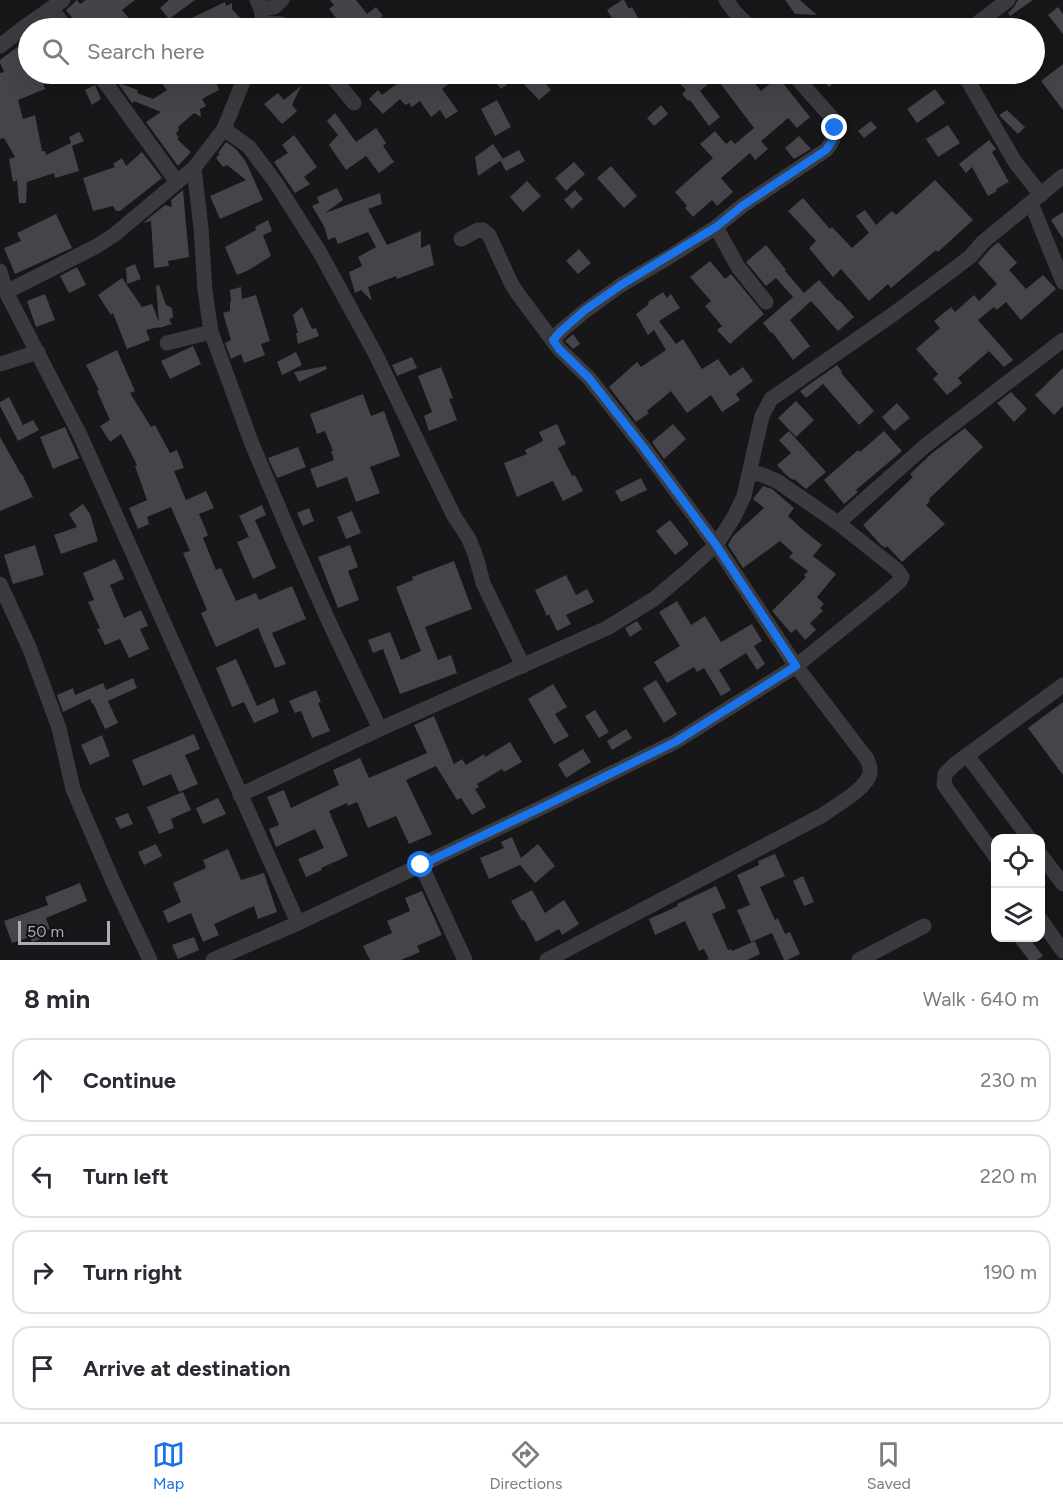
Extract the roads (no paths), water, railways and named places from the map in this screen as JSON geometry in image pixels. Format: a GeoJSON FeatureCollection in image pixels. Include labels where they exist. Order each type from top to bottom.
{"type":"FeatureCollection","features":[{"type":"Feature","properties":{"kind":"street"},"geometry":{"type":"LineString","coordinates":[[261,15],[282,0]]}},
{"type":"Feature","properties":{"kind":"street"},"geometry":{"type":"LineString","coordinates":[[984,18],[1008,0]]}},
{"type":"Feature","properties":{"kind":"street"},"geometry":{"type":"LineString","coordinates":[[38,18],[57,4]]}},
{"type":"Feature","properties":{"kind":"street"},"geometry":{"type":"LineString","coordinates":[[732,4],[743,18]]}},
{"type":"Feature","properties":{"kind":"street"},"geometry":{"type":"LineString","coordinates":[[0,46],[18,33]]}},
{"type":"Feature","properties":{"kind":"street"},"geometry":{"type":"LineString","coordinates":[[106,84],[177,182]]}},
{"type":"Feature","properties":{"kind":"street"},"geometry":{"type":"LineString","coordinates":[[6,292],[114,235],[194,168],[224,129],[243,84]]}},
{"type":"Feature","properties":{"kind":"street"},"geometry":{"type":"LineString","coordinates":[[338,84],[354,103]]}},
{"type":"Feature","properties":{"kind":"street"},"geometry":{"type":"LineString","coordinates":[[553,340],[585,310],[612,291],[716,227],[742,206],[826,150],[835,133],[833,119],[802,84]]}},
{"type":"Feature","properties":{"kind":"street"},"geometry":{"type":"LineString","coordinates":[[970,84],[1036,199],[1063,282]]}},
{"type":"Feature","properties":{"kind":"street"},"geometry":{"type":"LineString","coordinates":[[224,129],[249,147],[276,183],[324,261],[376,355],[454,516],[470,539],[483,583],[523,666]]}},
{"type":"Feature","properties":{"kind":"street"},"geometry":{"type":"LineString","coordinates":[[194,168],[211,332],[252,444],[329,622],[380,729]]}},
{"type":"Feature","properties":{"kind":"street"},"geometry":{"type":"LineString","coordinates":[[240,795],[380,729],[607,628],[654,599],[716,545],[734,517],[744,496],[762,416],[771,399],[950,272],[1063,176]]}},
{"type":"Feature","properties":{"kind":"street"},"geometry":{"type":"LineString","coordinates":[[716,227],[738,267],[766,302]]}},
{"type":"Feature","properties":{"kind":"street"},"geometry":{"type":"LineString","coordinates":[[461,239],[478,230],[483,230],[489,235],[511,283],[559,349],[589,378],[644,448],[716,545],[796,666],[867,759],[870,767],[867,781],[856,792],[823,814],[547,960]]}},
{"type":"Feature","properties":{"kind":"street"},"geometry":{"type":"LineString","coordinates":[[0,271],[6,292],[80,435],[298,923]]}},
{"type":"Feature","properties":{"kind":"street"},"geometry":{"type":"LineString","coordinates":[[166,343],[211,332]]}},
{"type":"Feature","properties":{"kind":"street"},"geometry":{"type":"LineString","coordinates":[[838,523],[925,446],[1063,340]]}},
{"type":"Feature","properties":{"kind":"street"},"geometry":{"type":"LineString","coordinates":[[0,364],[38,352]]}},
{"type":"Feature","properties":{"kind":"street"},"geometry":{"type":"LineString","coordinates":[[213,960],[421,865],[675,742],[796,666],[900,580],[902,577],[897,570],[838,523],[777,481],[760,474],[749,474]]}},
{"type":"Feature","properties":{"kind":"street"},"geometry":{"type":"LineString","coordinates":[[0,584],[29,647],[59,728],[73,789],[150,960]]}},
{"type":"Feature","properties":{"kind":"street"},"geometry":{"type":"LineString","coordinates":[[991,850],[944,785],[945,774],[955,764],[1063,685]]}},
{"type":"Feature","properties":{"kind":"street"},"geometry":{"type":"LineString","coordinates":[[967,755],[1026,834]]}},
{"type":"Feature","properties":{"kind":"street"},"geometry":{"type":"LineString","coordinates":[[1045,859],[1063,884]]}},
{"type":"Feature","properties":{"kind":"street"},"geometry":{"type":"LineString","coordinates":[[421,865],[465,960]]}},
{"type":"Feature","properties":{"kind":"street"},"geometry":{"type":"LineString","coordinates":[[1045,925],[1063,951]]}},
{"type":"Feature","properties":{"kind":"street"},"geometry":{"type":"LineString","coordinates":[[859,960],[924,926]]}}]}
